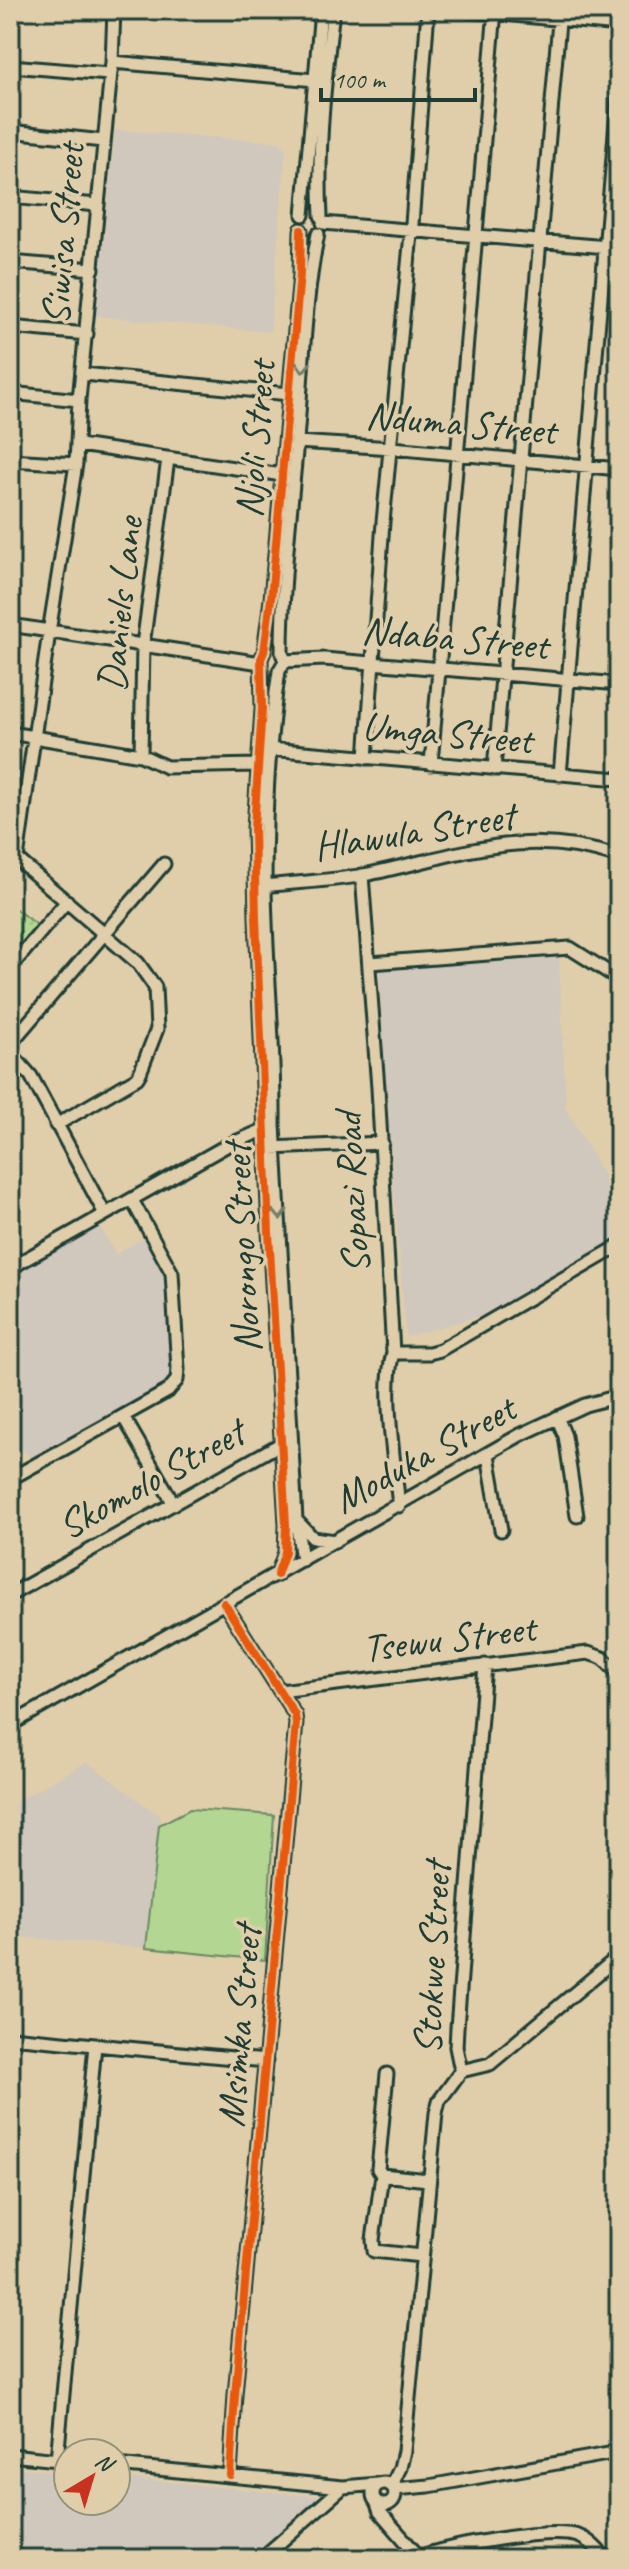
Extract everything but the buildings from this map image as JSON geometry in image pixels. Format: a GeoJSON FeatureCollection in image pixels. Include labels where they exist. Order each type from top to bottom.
{"type":"FeatureCollection","features":[{"type":"Feature","properties":{"kind":"street","name":"Siwisa Street"},"geometry":{"type":"LineString","coordinates":[[35,737],[79,445],[79,400],[112,62],[114,10]]}},
{"type":"Feature","properties":{"kind":"street"},"geometry":{"type":"LineString","coordinates":[[321,10],[303,215],[299,222],[301,230],[307,235],[321,224],[619,248]]}},
{"type":"Feature","properties":{"kind":"street","name":"Njoli Street"},"geometry":{"type":"LineString","coordinates":[[282,662],[282,600],[309,275],[321,224],[318,172],[333,10]]}},
{"type":"Feature","properties":{"kind":"street"},"geometry":{"type":"LineString","coordinates":[[366,758],[428,10]]}},
{"type":"Feature","properties":{"kind":"street"},"geometry":{"type":"LineString","coordinates":[[458,10],[559,15],[619,25]]}},
{"type":"Feature","properties":{"kind":"street"},"geometry":{"type":"LineString","coordinates":[[431,764],[494,12]]}},
{"type":"Feature","properties":{"kind":"street"},"geometry":{"type":"LineString","coordinates":[[494,769],[559,15]]}},
{"type":"Feature","properties":{"kind":"street"},"geometry":{"type":"LineString","coordinates":[[112,62],[315,80]]}},
{"type":"Feature","properties":{"kind":"street"},"geometry":{"type":"LineString","coordinates":[[10,66],[109,74]]}},
{"type":"Feature","properties":{"kind":"street"},"geometry":{"type":"LineString","coordinates":[[560,775],[619,87]]}},
{"type":"Feature","properties":{"kind":"street"},"geometry":{"type":"LineString","coordinates":[[10,131],[103,141]]}},
{"type":"Feature","properties":{"kind":"street"},"geometry":{"type":"LineString","coordinates":[[10,197],[97,205]]}},
{"type":"Feature","properties":{"kind":"street"},"geometry":{"type":"LineString","coordinates":[[303,215],[314,212],[321,224]]}},
{"type":"Feature","properties":{"kind":"street","name":"Njoli Street"},"geometry":{"type":"LineString","coordinates":[[261,915],[254,828],[262,661],[282,475],[301,264],[301,230]]}},
{"type":"Feature","properties":{"kind":"street"},"geometry":{"type":"LineString","coordinates":[[10,262],[93,269]]}},
{"type":"Feature","properties":{"kind":"street"},"geometry":{"type":"LineString","coordinates":[[10,327],[87,334]]}},
{"type":"Feature","properties":{"kind":"street"},"geometry":{"type":"LineString","coordinates":[[83,374],[289,394]]}},
{"type":"Feature","properties":{"kind":"street"},"geometry":{"type":"LineString","coordinates":[[10,393],[79,400]]}},
{"type":"Feature","properties":{"kind":"street","name":"Nduma Street"},"geometry":{"type":"LineString","coordinates":[[297,442],[619,469]]}},
{"type":"Feature","properties":{"kind":"street"},"geometry":{"type":"LineString","coordinates":[[79,445],[282,475]]}},
{"type":"Feature","properties":{"kind":"street","name":"Daniels Lane"},"geometry":{"type":"LineString","coordinates":[[141,755],[143,645],[168,459]]}},
{"type":"Feature","properties":{"kind":"street"},"geometry":{"type":"LineString","coordinates":[[10,460],[76,464]]}},
{"type":"Feature","properties":{"kind":"street"},"geometry":{"type":"LineString","coordinates":[[10,625],[262,661]]}},
{"type":"Feature","properties":{"kind":"street"},"geometry":{"type":"LineString","coordinates":[[261,915],[265,886],[269,749],[282,662],[274,649],[262,661]]}},
{"type":"Feature","properties":{"kind":"street","name":"Ndaba Street"},"geometry":{"type":"LineString","coordinates":[[282,662],[312,658],[619,684]]}},
{"type":"Feature","properties":{"kind":"street"},"geometry":{"type":"LineString","coordinates":[[262,661],[268,672],[282,662]]}},
{"type":"Feature","properties":{"kind":"street"},"geometry":{"type":"LineString","coordinates":[[10,733],[141,755],[159,765],[176,768],[257,765]]}},
{"type":"Feature","properties":{"kind":"street"},"geometry":{"type":"LineString","coordinates":[[35,737],[13,859],[138,963],[152,981],[157,998],[157,1029],[137,1078],[56,1125]]}},
{"type":"Feature","properties":{"kind":"street","name":"Umga Street"},"geometry":{"type":"LineString","coordinates":[[269,749],[619,779]]}},
{"type":"Feature","properties":{"kind":"street","name":"Hlawula Street"},"geometry":{"type":"LineString","coordinates":[[265,886],[362,875],[489,845],[532,842],[571,845],[619,857]]}},
{"type":"Feature","properties":{"kind":"street"},"geometry":{"type":"LineString","coordinates":[[10,1044],[164,864]]}},
{"type":"Feature","properties":{"kind":"street","name":"Sopazi Road"},"geometry":{"type":"LineString","coordinates":[[362,875],[382,1143],[393,1353],[389,1372],[391,1429],[399,1506]]}},
{"type":"Feature","properties":{"kind":"street"},"geometry":{"type":"LineString","coordinates":[[10,968],[67,901]]}},
{"type":"Feature","properties":{"kind":"street","name":"Norongo Street"},"geometry":{"type":"LineString","coordinates":[[261,915],[271,1148],[296,1520],[302,1560]]}},
{"type":"Feature","properties":{"kind":"street"},"geometry":{"type":"LineString","coordinates":[[370,963],[570,948],[619,979]]}},
{"type":"Feature","properties":{"kind":"street"},"geometry":{"type":"LineString","coordinates":[[10,1052],[31,1076],[105,1214]]}},
{"type":"Feature","properties":{"kind":"street"},"geometry":{"type":"LineString","coordinates":[[10,1250],[14,1266],[226,1146],[270,1127]]}},
{"type":"Feature","properties":{"kind":"street"},"geometry":{"type":"LineString","coordinates":[[271,1148],[382,1143]]}},
{"type":"Feature","properties":{"kind":"street","name":"Norongo Street"},"geometry":{"type":"LineString","coordinates":[[271,1148],[269,1232],[286,1545],[277,1575]]}},
{"type":"Feature","properties":{"kind":"street"},"geometry":{"type":"LineString","coordinates":[[10,1479],[174,1385],[179,1373],[172,1273],[132,1200]]}},
{"type":"Feature","properties":{"kind":"street"},"geometry":{"type":"LineString","coordinates":[[393,1353],[440,1350],[617,1247],[619,1263]]}},
{"type":"Feature","properties":{"kind":"street","name":"Moduka Street"},"geometry":{"type":"LineString","coordinates":[[10,1725],[557,1417],[597,1400],[619,1396]]}},
{"type":"Feature","properties":{"kind":"street"},"geometry":{"type":"LineString","coordinates":[[123,1416],[174,1504]]}},
{"type":"Feature","properties":{"kind":"street"},"geometry":{"type":"LineString","coordinates":[[557,1417],[565,1436],[577,1516]]}},
{"type":"Feature","properties":{"kind":"street","name":"Skomolo Street"},"geometry":{"type":"LineString","coordinates":[[10,1595],[282,1443]]}},
{"type":"Feature","properties":{"kind":"street"},"geometry":{"type":"LineString","coordinates":[[488,1455],[501,1530]]}},
{"type":"Feature","properties":{"kind":"street"},"geometry":{"type":"LineString","coordinates":[[296,1520],[313,1538],[335,1541]]}},
{"type":"Feature","properties":{"kind":"street","name":"Msimka Street"},"geometry":{"type":"LineString","coordinates":[[224,1603],[295,1715],[296,1723],[230,2475]]}},
{"type":"Feature","properties":{"kind":"street","name":"Tsewu Street"},"geometry":{"type":"LineString","coordinates":[[280,1691],[588,1653],[603,1658],[619,1674]]}},
{"type":"Feature","properties":{"kind":"street","name":"Stokwe Street"},"geometry":{"type":"LineString","coordinates":[[393,2493],[404,2451],[437,2108],[461,2071],[456,2047],[459,1993],[485,1665]]}},
{"type":"Feature","properties":{"kind":"street"},"geometry":{"type":"LineString","coordinates":[[461,2071],[490,2064],[619,1956]]}},
{"type":"Feature","properties":{"kind":"street"},"geometry":{"type":"LineString","coordinates":[[10,2037],[266,2061]]}},
{"type":"Feature","properties":{"kind":"street"},"geometry":{"type":"LineString","coordinates":[[64,2437],[95,2045]]}},
{"type":"Feature","properties":{"kind":"street"},"geometry":{"type":"LineString","coordinates":[[387,2074],[378,2169],[382,2175],[372,2248],[383,2253],[421,2256]]}},
{"type":"Feature","properties":{"kind":"street"},"geometry":{"type":"LineString","coordinates":[[382,2175],[428,2180]]}},
{"type":"Feature","properties":{"kind":"street"},"geometry":{"type":"LineString","coordinates":[[346,2487],[382,2505],[393,2493],[619,2452]]}},
{"type":"Feature","properties":{"kind":"street"},"geometry":{"type":"LineString","coordinates":[[10,2455],[52,2459]]}},
{"type":"Feature","properties":{"kind":"street"},"geometry":{"type":"LineString","coordinates":[[132,2466],[346,2487],[378,2484],[393,2493]]}},
{"type":"Feature","properties":{"kind":"street"},"geometry":{"type":"LineString","coordinates":[[378,2484],[373,2492],[380,2512],[420,2558],[443,2548],[557,2532],[582,2537],[606,2559]]}},
{"type":"Feature","properties":{"kind":"street"},"geometry":{"type":"LineString","coordinates":[[261,2559],[346,2487]]}},
{"type":"Feature","properties":{"kind":"street"},"geometry":{"type":"LineString","coordinates":[[393,2493],[393,2519],[403,2537]]}},
{"type":"Feature","properties":{"kind":"shaded area"},"geometry":{"type":"Polygon","coordinates":[[[115,130],[280,142],[286,149],[270,332],[96,316],[115,130]]]}},
{"type":"Feature","properties":{"kind":"shaded area"},"geometry":{"type":"Polygon","coordinates":[[[559,958],[564,1105],[619,1202],[619,1240],[496,1311],[406,1337],[379,969],[559,958]]]}},
{"type":"Feature","properties":{"kind":"shaded area"},"geometry":{"type":"Polygon","coordinates":[[[99,1225],[116,1254],[145,1237],[168,1279],[173,1370],[169,1381],[156,1393],[34,1460],[10,1440],[10,1277],[99,1225]]]}},
{"type":"Feature","properties":{"kind":"shaded area"},"geometry":{"type":"Polygon","coordinates":[[[87,1762],[160,1816],[146,1948],[10,1936],[10,1805],[87,1762]]]}},
{"type":"Feature","properties":{"kind":"shaded area"},"geometry":{"type":"Polygon","coordinates":[[[10,2467],[52,2471],[52,2517],[132,2517],[132,2479],[324,2497],[250,2559],[10,2559],[10,2467]]]}},
{"type":"Feature","properties":{"kind":"green space"},"geometry":{"type":"Polygon","coordinates":[[[10,905],[37,925],[10,957],[10,905]]]}},
{"type":"Feature","properties":{"kind":"green space"},"geometry":{"type":"Polygon","coordinates":[[[190,1809],[274,1815],[265,1960],[146,1948],[159,1825],[190,1809]]]}},
{"type":"Feature","properties":{"kind":"cycle path"},"geometry":{"type":"LineString","coordinates":[[277,1575],[285,1552],[286,1525],[269,1232],[254,828],[262,709],[261,659],[271,599],[300,274],[301,230]]}},
{"type":"Feature","properties":{"kind":"cycle path"},"geometry":{"type":"LineString","coordinates":[[224,1603],[295,1715],[296,1723],[230,2475]]}}]}
